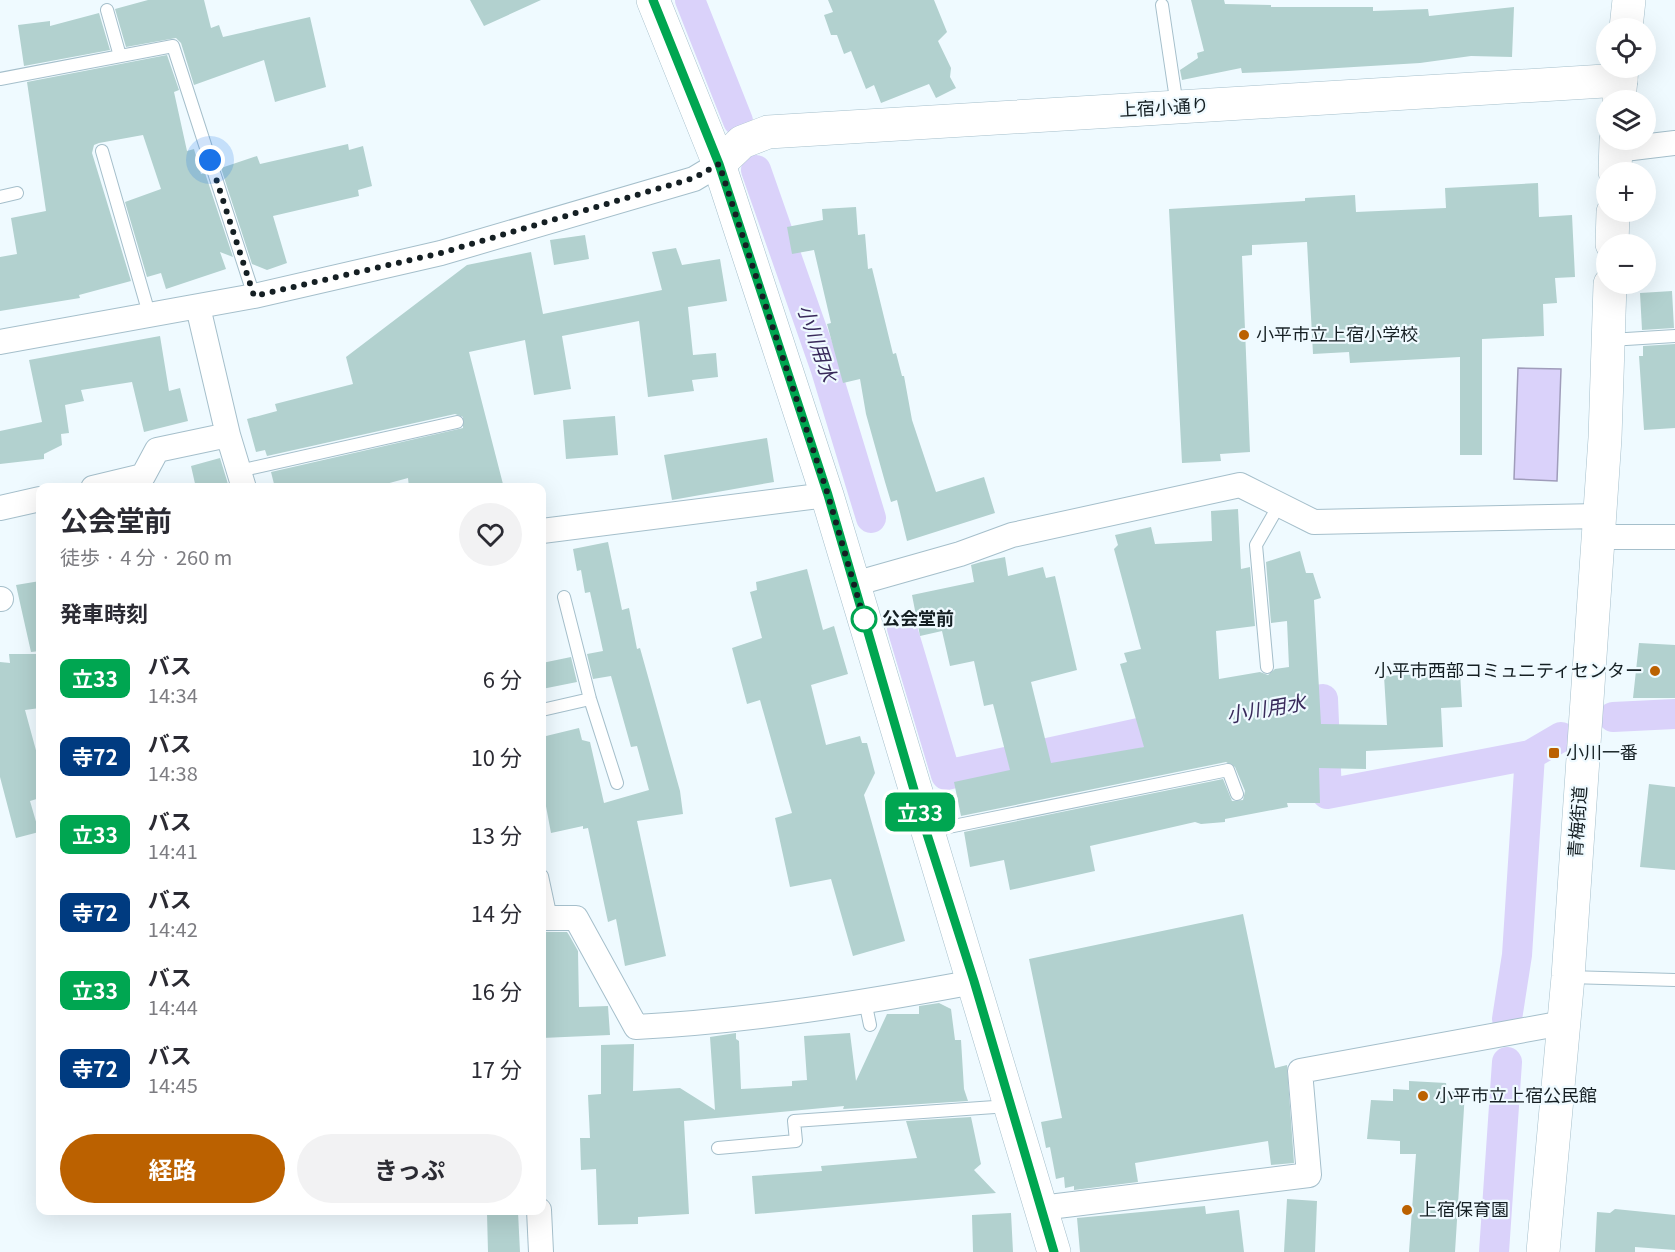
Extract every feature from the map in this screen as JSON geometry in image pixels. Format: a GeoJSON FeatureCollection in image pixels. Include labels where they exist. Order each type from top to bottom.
{"type":"FeatureCollection","features":[{"type":"Feature","properties":{"kind":"main road"},"geometry":{"type":"LineString","coordinates":[[653,0],[719,164],[828,495],[926,831],[974,981],[1054,1252]]}},
{"type":"Feature","properties":{"kind":"main road"},"geometry":{"type":"LineString","coordinates":[[1627,18],[1629,0]]}},
{"type":"Feature","properties":{"kind":"main road","name":"上宿小通り"},"geometry":{"type":"LineString","coordinates":[[719,164],[742,142],[768,132],[1621,83]]}},
{"type":"Feature","properties":{"kind":"main road","name":"青梅街道"},"geometry":{"type":"LineString","coordinates":[[1543,1252],[1568,977],[1605,438],[1610,294]]}},
{"type":"Feature","properties":{"kind":"street"},"geometry":{"type":"LineString","coordinates":[[1616,154],[1675,143]]}},
{"type":"Feature","properties":{"kind":"street"},"geometry":{"type":"LineString","coordinates":[[0,342],[198,308],[441,253],[694,178],[719,164]]}},
{"type":"Feature","properties":{"kind":"street"},"geometry":{"type":"LineString","coordinates":[[198,308],[228,435],[242,479]]}},
{"type":"Feature","properties":{"kind":"street"},"geometry":{"type":"LineString","coordinates":[[114,483],[143,476],[157,450],[228,435]]}},
{"type":"Feature","properties":{"kind":"street"},"geometry":{"type":"LineString","coordinates":[[854,584],[960,554],[1012,535],[1240,485],[1314,522],[1598,526],[1675,537]]}},
{"type":"Feature","properties":{"kind":"street"},"geometry":{"type":"LineString","coordinates":[[546,530],[828,495]]}},
{"type":"Feature","properties":{"kind":"street"},"geometry":{"type":"LineString","coordinates":[[0,508],[36,500]]}},
{"type":"Feature","properties":{"kind":"street"},"geometry":{"type":"LineString","coordinates":[[546,918],[576,918],[636,1027],[715,1023],[865,1001],[974,981]]}},
{"type":"Feature","properties":{"kind":"street"},"geometry":{"type":"LineString","coordinates":[[1041,1208],[1308,1175],[1300,1071],[1563,1023]]}},
{"type":"Feature","properties":{"kind":"street"},"geometry":{"type":"LineString","coordinates":[[539,1215],[541,1252]]}},
{"type":"Feature","properties":{"kind":"lane"},"geometry":{"type":"LineString","coordinates":[[1162,5],[1177,108]]}},
{"type":"Feature","properties":{"kind":"lane"},"geometry":{"type":"LineString","coordinates":[[107,10],[120,56]]}},
{"type":"Feature","properties":{"kind":"lane"},"geometry":{"type":"LineString","coordinates":[[0,79],[173,46],[254,296]]}},
{"type":"Feature","properties":{"kind":"lane"},"geometry":{"type":"LineString","coordinates":[[102,151],[150,317]]}},
{"type":"Feature","properties":{"kind":"lane"},"geometry":{"type":"LineString","coordinates":[[0,197],[17,193]]}},
{"type":"Feature","properties":{"kind":"lane"},"geometry":{"type":"LineString","coordinates":[[1608,340],[1675,336]]}},
{"type":"Feature","properties":{"kind":"lane"},"geometry":{"type":"LineString","coordinates":[[242,479],[457,422]]}},
{"type":"Feature","properties":{"kind":"lane"},"geometry":{"type":"LineString","coordinates":[[1267,667],[1256,546],[1279,505]]}},
{"type":"Feature","properties":{"kind":"lane"},"geometry":{"type":"LineString","coordinates":[[564,597],[590,699],[617,783]]}},
{"type":"Feature","properties":{"kind":"lane"},"geometry":{"type":"LineString","coordinates":[[546,709],[590,699]]}},
{"type":"Feature","properties":{"kind":"lane"},"geometry":{"type":"LineString","coordinates":[[926,831],[1228,770],[1237,794]]}},
{"type":"Feature","properties":{"kind":"lane"},"geometry":{"type":"LineString","coordinates":[[1568,977],[1675,980]]}},
{"type":"Feature","properties":{"kind":"lane"},"geometry":{"type":"LineString","coordinates":[[865,1001],[870,1024]]}},
{"type":"Feature","properties":{"kind":"lane"},"geometry":{"type":"LineString","coordinates":[[718,1148],[796,1141],[794,1121],[1011,1106]]}},
{"type":"Feature","properties":{"kind":"shaded area"},"geometry":{"type":"Polygon","coordinates":[[[1518,368],[1561,369],[1557,481],[1514,479],[1518,368]]]}},
{"type":"Feature","properties":{"kind":"building"},"geometry":{"type":"Polygon","coordinates":[[[148,0],[204,0],[211,28],[219,25],[223,37],[310,17],[326,87],[275,102],[264,60],[194,85],[181,43],[176,38],[126,47],[115,9],[148,0]]]}},
{"type":"Feature","properties":{"kind":"building"},"geometry":{"type":"Polygon","coordinates":[[[470,0],[541,0],[484,26],[470,0]]]}},
{"type":"Feature","properties":{"kind":"building"},"geometry":{"type":"Polygon","coordinates":[[[828,0],[934,0],[947,32],[938,41],[951,68],[950,77],[956,88],[936,98],[929,84],[881,103],[874,85],[866,89],[851,51],[844,54],[837,35],[831,35],[824,15],[833,12],[828,0]]]}},
{"type":"Feature","properties":{"kind":"building"},"geometry":{"type":"Polygon","coordinates":[[[1191,0],[1224,0],[1225,4],[1271,5],[1271,7],[1373,7],[1373,11],[1428,9],[1429,16],[1514,7],[1512,57],[1471,56],[1420,63],[1242,73],[1241,68],[1182,80],[1180,70],[1198,58],[1197,53],[1204,51],[1191,0]]]}},
{"type":"Feature","properties":{"kind":"building"},"geometry":{"type":"Polygon","coordinates":[[[99,13],[110,50],[24,66],[18,25],[50,21],[50,26],[99,13]]]}},
{"type":"Feature","properties":{"kind":"building"},"geometry":{"type":"Polygon","coordinates":[[[167,55],[179,90],[174,92],[187,151],[194,149],[201,174],[205,173],[233,257],[220,252],[226,269],[166,289],[161,273],[147,277],[125,202],[161,189],[143,135],[99,143],[94,145],[92,153],[131,281],[79,295],[80,298],[0,311],[0,257],[17,254],[11,218],[46,211],[27,82],[167,55]]]}},
{"type":"Feature","properties":{"kind":"building"},"geometry":{"type":"Polygon","coordinates":[[[348,144],[349,150],[363,146],[372,186],[358,190],[359,196],[273,216],[287,263],[267,270],[252,264],[221,168],[257,156],[260,164],[348,144]]]}},
{"type":"Feature","properties":{"kind":"building"},"geometry":{"type":"Polygon","coordinates":[[[1538,183],[1539,217],[1572,215],[1575,277],[1555,278],[1557,303],[1543,304],[1544,336],[1482,339],[1482,455],[1460,455],[1460,357],[1350,363],[1349,352],[1313,354],[1307,242],[1252,245],[1252,255],[1242,256],[1250,452],[1220,454],[1221,461],[1182,463],[1169,209],[1305,201],[1305,198],[1355,195],[1356,212],[1446,208],[1445,188],[1538,183]]]}},
{"type":"Feature","properties":{"kind":"building"},"geometry":{"type":"Polygon","coordinates":[[[856,207],[858,235],[865,234],[868,269],[872,268],[893,354],[896,353],[902,376],[904,376],[912,420],[936,492],[984,477],[995,513],[907,541],[897,500],[891,502],[885,482],[866,414],[860,379],[843,383],[827,324],[831,323],[814,250],[792,254],[787,227],[823,220],[822,209],[856,207]]]}},
{"type":"Feature","properties":{"kind":"building"},"geometry":{"type":"Polygon","coordinates":[[[585,235],[589,259],[554,265],[550,240],[585,235]]]}},
{"type":"Feature","properties":{"kind":"building"},"geometry":{"type":"Polygon","coordinates":[[[676,248],[682,265],[720,259],[727,301],[688,307],[693,355],[716,353],[718,377],[692,380],[694,391],[648,397],[639,321],[562,336],[571,389],[534,395],[525,340],[469,352],[503,483],[408,483],[408,478],[390,483],[274,483],[271,472],[463,428],[463,417],[455,414],[267,456],[265,450],[256,452],[247,419],[277,411],[275,404],[353,384],[346,357],[467,265],[531,252],[543,314],[662,290],[652,252],[676,248]]]}},
{"type":"Feature","properties":{"kind":"building"},"geometry":{"type":"Polygon","coordinates":[[[1672,291],[1674,328],[1642,330],[1640,294],[1656,294],[1656,292],[1672,291]]]}},
{"type":"Feature","properties":{"kind":"building"},"geometry":{"type":"Polygon","coordinates":[[[160,336],[169,391],[180,388],[188,421],[144,432],[132,382],[81,390],[84,401],[65,405],[69,433],[61,434],[62,445],[44,454],[44,459],[0,464],[0,431],[42,422],[29,360],[160,336]]]}},
{"type":"Feature","properties":{"kind":"building"},"geometry":{"type":"Polygon","coordinates":[[[1675,344],[1675,428],[1644,430],[1639,356],[1643,356],[1643,346],[1675,344]]]}},
{"type":"Feature","properties":{"kind":"building"},"geometry":{"type":"Polygon","coordinates":[[[615,416],[618,455],[566,459],[563,420],[615,416]]]}},
{"type":"Feature","properties":{"kind":"building"},"geometry":{"type":"Polygon","coordinates":[[[767,438],[774,482],[672,500],[664,455],[767,438]]]}},
{"type":"Feature","properties":{"kind":"building"},"geometry":{"type":"Polygon","coordinates":[[[220,458],[228,483],[195,483],[191,466],[220,458]]]}},
{"type":"Feature","properties":{"kind":"building"},"geometry":{"type":"Polygon","coordinates":[[[1238,509],[1241,569],[1250,567],[1255,626],[1216,631],[1219,679],[1260,672],[1268,675],[1275,669],[1289,667],[1287,621],[1271,623],[1266,562],[1300,551],[1306,573],[1313,573],[1321,598],[1314,600],[1321,724],[1387,725],[1384,676],[1460,672],[1462,707],[1441,708],[1443,747],[1366,751],[1366,769],[1319,768],[1320,803],[1287,803],[1288,807],[1225,819],[1225,822],[1201,824],[1195,822],[1090,846],[1095,871],[1010,890],[1004,860],[970,867],[964,832],[1223,779],[1232,801],[1243,800],[1245,791],[1235,767],[1226,762],[961,816],[954,782],[1010,770],[993,704],[984,706],[974,661],[950,666],[942,631],[920,636],[912,595],[974,582],[971,565],[981,562],[1005,557],[1008,576],[1043,567],[1046,578],[1055,576],[1077,670],[1031,682],[1051,763],[1144,747],[1120,664],[1127,662],[1124,653],[1141,649],[1114,549],[1118,545],[1115,535],[1151,527],[1155,544],[1212,541],[1211,511],[1238,509]]]}},
{"type":"Feature","properties":{"kind":"building"},"geometry":{"type":"Polygon","coordinates":[[[608,542],[622,610],[629,608],[637,649],[640,648],[680,791],[683,814],[637,821],[666,956],[625,966],[616,919],[608,922],[588,828],[583,829],[583,826],[551,833],[546,806],[546,736],[579,728],[582,740],[590,742],[604,803],[649,790],[637,746],[631,747],[611,676],[593,679],[587,654],[603,651],[590,592],[585,593],[581,570],[577,571],[573,549],[608,542]]]}},
{"type":"Feature","properties":{"kind":"building"},"geometry":{"type":"Polygon","coordinates":[[[807,569],[823,630],[834,626],[848,674],[811,685],[826,745],[860,736],[862,743],[867,743],[875,773],[864,795],[905,941],[853,956],[831,879],[790,887],[775,818],[792,813],[760,700],[747,704],[732,648],[762,638],[750,592],[757,590],[756,582],[807,569]]]}},
{"type":"Feature","properties":{"kind":"building"},"geometry":{"type":"Polygon","coordinates":[[[36,582],[36,651],[31,652],[16,585],[36,582]]]}},
{"type":"Feature","properties":{"kind":"building","name":"小平市西部コミュニティセンター"},"geometry":{"type":"Polygon","coordinates":[[[1639,643],[1675,645],[1675,698],[1633,698],[1639,643]]]}},
{"type":"Feature","properties":{"kind":"building"},"geometry":{"type":"Polygon","coordinates":[[[9,654],[36,654],[36,709],[25,710],[36,750],[36,799],[30,801],[36,822],[36,833],[16,838],[0,777],[0,662],[10,663],[9,654]]]}},
{"type":"Feature","properties":{"kind":"building"},"geometry":{"type":"Polygon","coordinates":[[[571,657],[577,682],[546,688],[546,662],[571,657]]]}},
{"type":"Feature","properties":{"kind":"building"},"geometry":{"type":"Polygon","coordinates":[[[1649,784],[1675,787],[1675,870],[1640,867],[1649,784]]]}},
{"type":"Feature","properties":{"kind":"building"},"geometry":{"type":"Polygon","coordinates":[[[1243,914],[1275,1068],[1287,1065],[1294,1163],[1271,1165],[1268,1141],[1135,1163],[1138,1182],[1074,1190],[1074,1186],[1065,1188],[1064,1177],[1056,1179],[1050,1147],[1046,1148],[1041,1122],[1062,1118],[1029,959],[1243,914]]]}},
{"type":"Feature","properties":{"kind":"building"},"geometry":{"type":"Polygon","coordinates":[[[546,932],[567,932],[569,935],[578,951],[579,1007],[608,1006],[610,1035],[546,1038],[546,932]]]}},
{"type":"Feature","properties":{"kind":"building"},"geometry":{"type":"Polygon","coordinates":[[[939,1003],[951,1009],[955,1040],[961,1040],[964,1089],[968,1101],[843,1109],[844,1106],[684,1121],[689,1214],[638,1217],[638,1224],[598,1225],[596,1169],[581,1170],[580,1138],[590,1138],[588,1095],[601,1094],[601,1045],[634,1044],[633,1091],[680,1088],[715,1110],[710,1037],[736,1033],[736,1039],[739,1041],[741,1089],[792,1086],[792,1081],[807,1080],[804,1036],[850,1033],[856,1081],[887,1014],[919,1014],[919,1006],[939,1003]]]}},
{"type":"Feature","properties":{"kind":"building"},"geometry":{"type":"Polygon","coordinates":[[[1409,1081],[1446,1083],[1447,1091],[1465,1092],[1455,1252],[1409,1252],[1416,1154],[1400,1154],[1400,1141],[1367,1139],[1371,1100],[1393,1101],[1393,1089],[1409,1090],[1409,1081]]]}},
{"type":"Feature","properties":{"kind":"building"},"geometry":{"type":"Polygon","coordinates":[[[971,1117],[981,1164],[974,1170],[996,1193],[755,1214],[752,1176],[822,1171],[821,1166],[917,1158],[906,1121],[971,1117]]]}},
{"type":"Feature","properties":{"kind":"building"},"geometry":{"type":"Polygon","coordinates":[[[1287,1199],[1317,1201],[1315,1252],[1284,1252],[1287,1199]]]}},
{"type":"Feature","properties":{"kind":"building"},"geometry":{"type":"Polygon","coordinates":[[[1205,1206],[1206,1214],[1239,1210],[1244,1252],[1080,1252],[1077,1218],[1205,1206]]]}},
{"type":"Feature","properties":{"kind":"building"},"geometry":{"type":"Polygon","coordinates":[[[1615,1209],[1675,1215],[1675,1250],[1635,1247],[1635,1252],[1595,1252],[1597,1212],[1610,1213],[1615,1209]]]}},
{"type":"Feature","properties":{"kind":"building"},"geometry":{"type":"Polygon","coordinates":[[[1011,1213],[1013,1252],[973,1252],[972,1215],[1011,1213]]]}},
{"type":"Feature","properties":{"kind":"building"},"geometry":{"type":"Polygon","coordinates":[[[487,1215],[518,1215],[520,1252],[488,1252],[487,1215]]]}},
{"type":"Feature","properties":{"kind":"waterway","name":"小川用水"},"geometry":{"type":"LineString","coordinates":[[690,0],[738,121]]}},
{"type":"Feature","properties":{"kind":"waterway","name":"小川用水"},"geometry":{"type":"LineString","coordinates":[[756,170],[825,367],[871,518]]}},
{"type":"Feature","properties":{"kind":"waterway","name":"小川用水"},"geometry":{"type":"LineString","coordinates":[[902,628],[946,775],[1180,724]]}},
{"type":"Feature","properties":{"kind":"waterway","name":"小川用水"},"geometry":{"type":"LineString","coordinates":[[1280,707],[1323,699],[1327,794],[1530,755],[1517,955],[1507,1019]]}},
{"type":"Feature","properties":{"kind":"waterway","name":"小川用水"},"geometry":{"type":"LineString","coordinates":[[1613,717],[1675,714]]}},
{"type":"Feature","properties":{"kind":"waterway"},"geometry":{"type":"LineString","coordinates":[[1530,755],[1561,737]]}},
{"type":"Feature","properties":{"kind":"waterway","name":"小川用水"},"geometry":{"type":"LineString","coordinates":[[1494,1252],[1507,1062]]}},
{"type":"Feature","properties":{"kind":"bus line","name":"立33"},"geometry":{"type":"LineString","coordinates":[[653,0],[719,164],[828,495],[926,831],[974,981],[1054,1252]]}},
{"type":"Feature","properties":{"kind":"place","name":"小平市立上宿小学校"},"geometry":{"type":"Point","coordinates":[1244,335]}},
{"type":"Feature","properties":{"kind":"place","name":"公会堂前"},"geometry":{"type":"Point","coordinates":[864,619]}},
{"type":"Feature","properties":{"kind":"place","name":"小平市西部コミュニティセンター"},"geometry":{"type":"Point","coordinates":[1655,671]}},
{"type":"Feature","properties":{"kind":"place","name":"小川一番"},"geometry":{"type":"Point","coordinates":[1554,753]}},
{"type":"Feature","properties":{"kind":"place","name":"小平市立上宿公民館"},"geometry":{"type":"Point","coordinates":[1423,1096]}},
{"type":"Feature","properties":{"kind":"place","name":"上宿保育園"},"geometry":{"type":"Point","coordinates":[1407,1210]}},
{"type":"Feature","properties":{"kind":"route"},"geometry":{"type":"LineString","coordinates":[[210,160],[254,296],[441,253],[694,178],[719,164],[828,495],[867,629],[864,619]]}}]}
